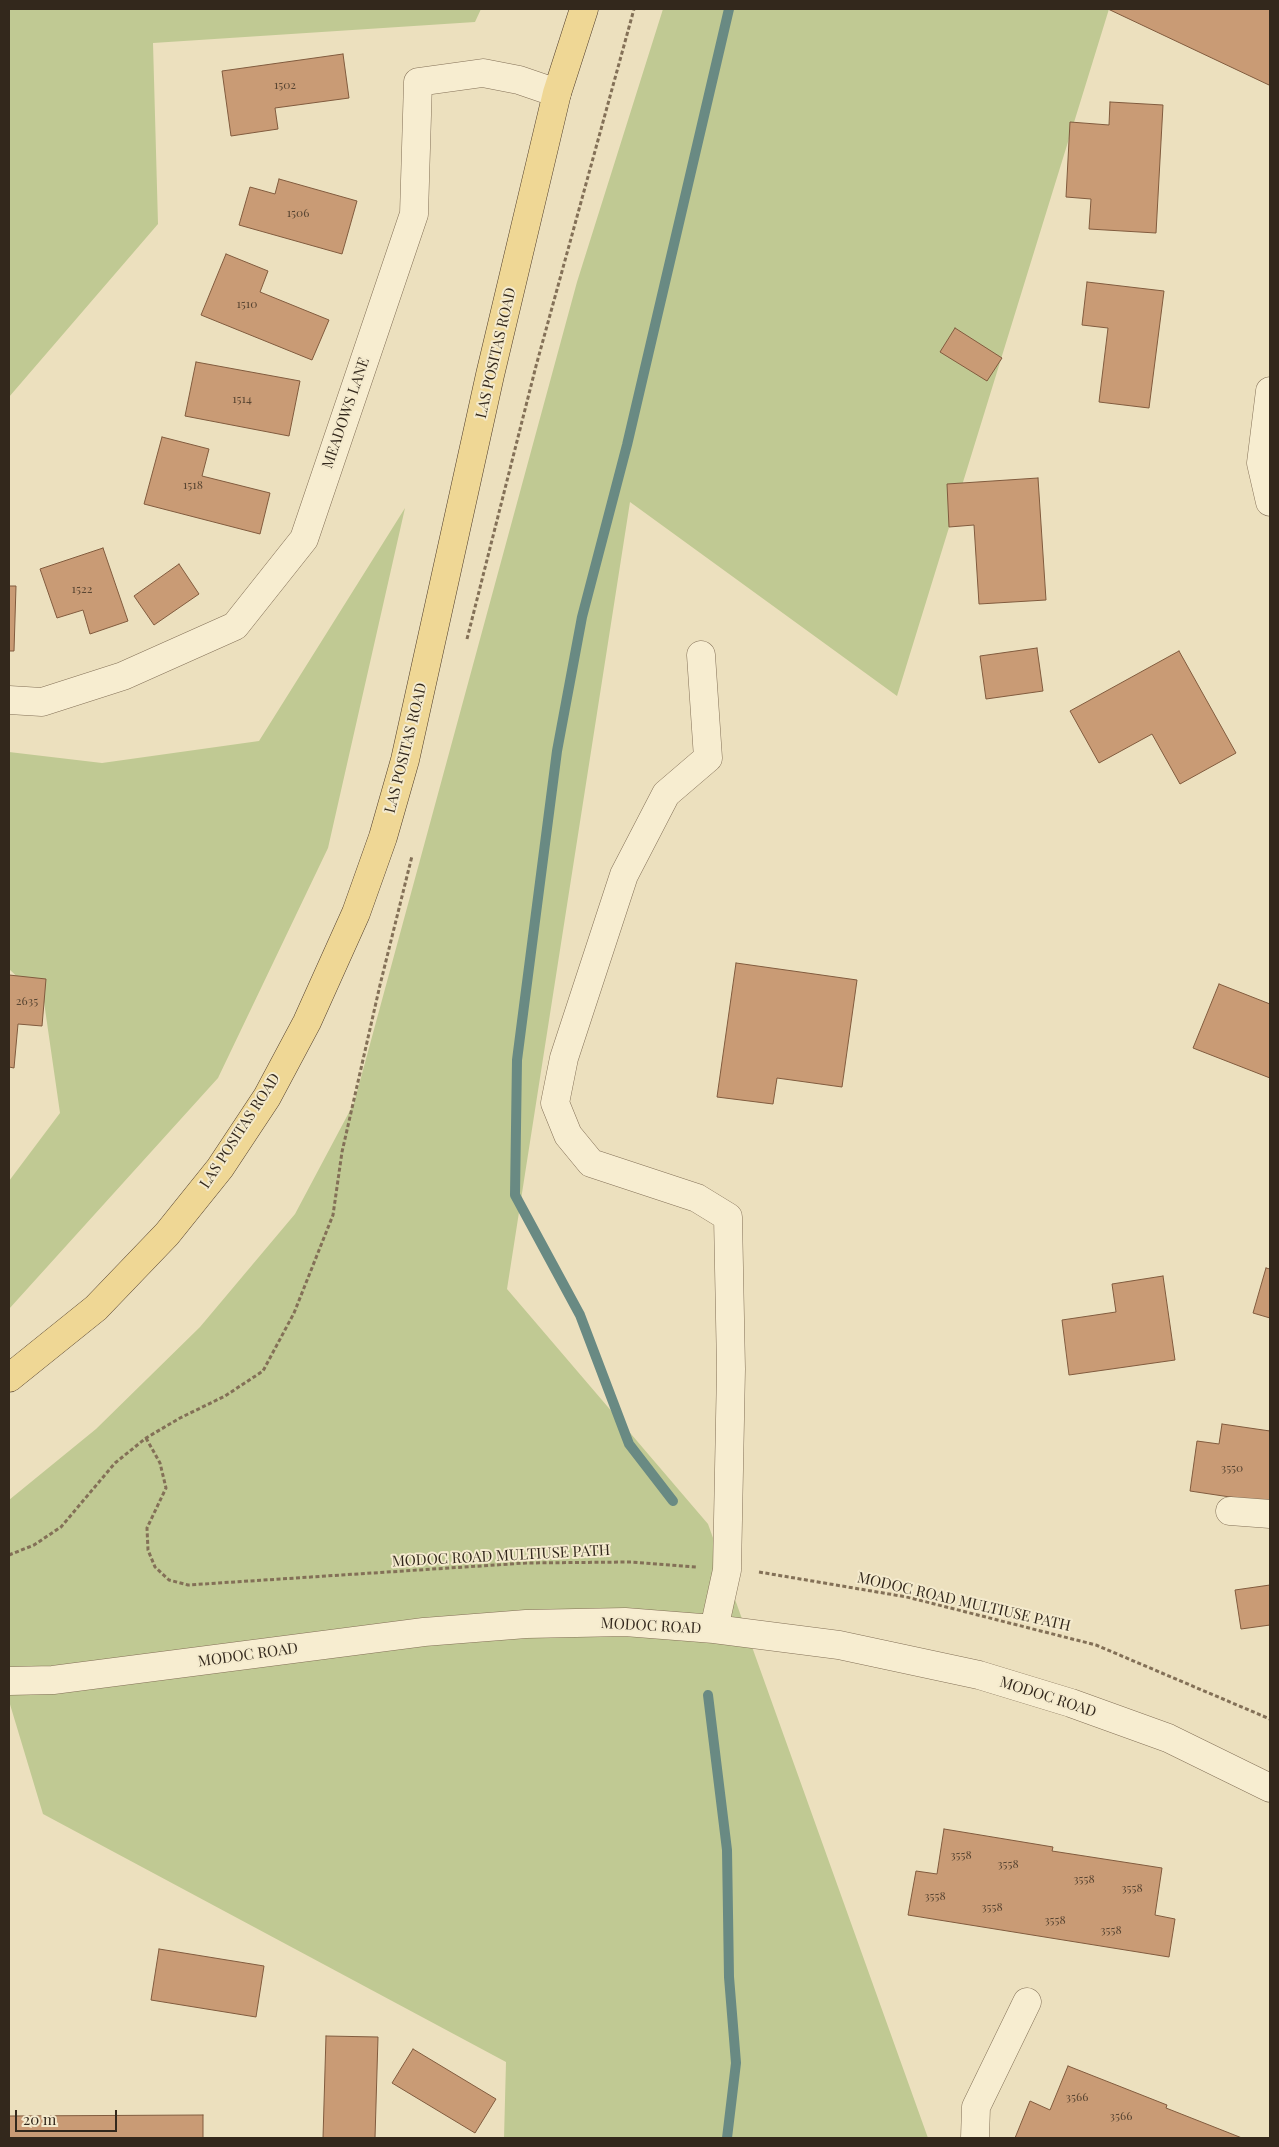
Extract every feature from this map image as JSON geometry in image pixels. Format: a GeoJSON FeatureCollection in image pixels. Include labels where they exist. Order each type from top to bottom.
{"type":"FeatureCollection","features":[{"type":"Feature","properties":{"kind":"main road","name":"LAS POSITAS ROAD"},"geometry":{"type":"LineString","coordinates":[[9,1378],[96,1308],[167,1234],[220,1168],[267,1097],[302,1030],[356,913],[383,837],[405,760],[490,375],[557,93],[584,9]]}},
{"type":"Feature","properties":{"kind":"street","name":"MEADOWS LANE"},"geometry":{"type":"LineString","coordinates":[[9,700],[42,702],[123,676],[235,626],[304,538],[414,214],[418,82],[482,73],[519,80],[557,93]]}},
{"type":"Feature","properties":{"kind":"street"},"geometry":{"type":"LineString","coordinates":[[1270,392],[1261,463],[1270,502]]}},
{"type":"Feature","properties":{"kind":"street"},"geometry":{"type":"LineString","coordinates":[[701,655],[708,758],[666,794],[624,874],[564,1058],[555,1103],[568,1135],[591,1163],[698,1198],[728,1216],[731,1368],[727,1570],[714,1629]]}},
{"type":"Feature","properties":{"kind":"street"},"geometry":{"type":"LineString","coordinates":[[1230,1511],[1270,1514]]}},
{"type":"Feature","properties":{"kind":"street","name":"MODOC ROAD"},"geometry":{"type":"LineString","coordinates":[[9,1681],[53,1680],[443,1630],[526,1624],[626,1622],[714,1629],[839,1645],[979,1675],[1071,1703],[1168,1738],[1270,1788]]}},
{"type":"Feature","properties":{"kind":"street"},"geometry":{"type":"LineString","coordinates":[[975,2138],[976,2107],[1027,2002]]}},
{"type":"Feature","properties":{"kind":"path","name":"MODOC ROAD MULTIUSE PATH"},"geometry":{"type":"LineString","coordinates":[[9,1555],[34,1545],[61,1527],[114,1463],[146,1438],[160,1463],[166,1488],[147,1528],[148,1550],[155,1567],[169,1580],[188,1585],[526,1563],[631,1562],[768,1573],[908,1598],[1096,1645],[1270,1719]]}},
{"type":"Feature","properties":{"kind":"green space"},"geometry":{"type":"Polygon","coordinates":[[[9,9],[481,9],[475,22],[153,43],[158,224],[9,397],[9,9]]]}},
{"type":"Feature","properties":{"kind":"green space"},"geometry":{"type":"Polygon","coordinates":[[[663,9],[1109,9],[897,696],[630,502],[507,1289],[708,1524],[928,2138],[504,2138],[506,2062],[43,1814],[9,1701],[9,1500],[96,1429],[200,1327],[295,1214],[354,1103],[577,282],[663,9]]]}},
{"type":"Feature","properties":{"kind":"green space"},"geometry":{"type":"Polygon","coordinates":[[[405,508],[328,848],[218,1078],[9,1309],[9,1181],[60,1113],[44,1002],[9,969],[9,752],[102,763],[259,741],[405,508]]]}},
{"type":"Feature","properties":{"kind":"building"},"geometry":{"type":"Polygon","coordinates":[[[1108,9],[1270,9],[1270,83],[1269,85],[1108,9]]]}},
{"type":"Feature","properties":{"kind":"building"},"geometry":{"type":"Polygon","coordinates":[[[343,54],[349,98],[275,108],[278,129],[231,136],[222,71],[343,54]]]}},
{"type":"Feature","properties":{"kind":"building"},"geometry":{"type":"Polygon","coordinates":[[[1110,102],[1163,105],[1156,233],[1089,229],[1091,199],[1066,197],[1070,122],[1109,125],[1110,102]]]}},
{"type":"Feature","properties":{"kind":"building"},"geometry":{"type":"Polygon","coordinates":[[[279,179],[357,201],[342,254],[239,225],[250,187],[275,194],[279,179]]]}},
{"type":"Feature","properties":{"kind":"building"},"geometry":{"type":"Polygon","coordinates":[[[226,254],[268,271],[260,292],[329,320],[312,360],[201,315],[226,254]]]}},
{"type":"Feature","properties":{"kind":"building"},"geometry":{"type":"Polygon","coordinates":[[[1087,282],[1164,291],[1149,408],[1099,402],[1108,328],[1082,325],[1087,282]]]}},
{"type":"Feature","properties":{"kind":"building"},"geometry":{"type":"Polygon","coordinates":[[[955,328],[1002,358],[987,381],[940,352],[955,328]]]}},
{"type":"Feature","properties":{"kind":"building"},"geometry":{"type":"Polygon","coordinates":[[[196,362],[300,381],[289,436],[185,416],[196,362]]]}},
{"type":"Feature","properties":{"kind":"building"},"geometry":{"type":"Polygon","coordinates":[[[162,437],[209,449],[202,476],[270,493],[260,534],[144,504],[162,437]]]}},
{"type":"Feature","properties":{"kind":"building"},"geometry":{"type":"Polygon","coordinates":[[[1038,478],[1046,600],[979,604],[974,525],[949,527],[947,484],[1038,478]]]}},
{"type":"Feature","properties":{"kind":"building"},"geometry":{"type":"Polygon","coordinates":[[[103,548],[128,621],[90,634],[83,610],[57,618],[40,569],[103,548]]]}},
{"type":"Feature","properties":{"kind":"building"},"geometry":{"type":"Polygon","coordinates":[[[179,564],[199,594],[154,625],[134,596],[179,564]]]}},
{"type":"Feature","properties":{"kind":"building"},"geometry":{"type":"Polygon","coordinates":[[[9,586],[16,586],[14,651],[9,651],[9,586]]]}},
{"type":"Feature","properties":{"kind":"building"},"geometry":{"type":"Polygon","coordinates":[[[1037,648],[1043,691],[986,699],[980,656],[1037,648]]]}},
{"type":"Feature","properties":{"kind":"building"},"geometry":{"type":"Polygon","coordinates":[[[1179,651],[1236,753],[1180,784],[1152,734],[1099,763],[1070,711],[1179,651]]]}},
{"type":"Feature","properties":{"kind":"building"},"geometry":{"type":"Polygon","coordinates":[[[736,963],[857,980],[842,1087],[777,1078],[773,1104],[717,1097],[736,963]]]}},
{"type":"Feature","properties":{"kind":"building"},"geometry":{"type":"Polygon","coordinates":[[[9,975],[46,979],[42,1026],[18,1024],[14,1068],[9,1067],[9,975]]]}},
{"type":"Feature","properties":{"kind":"building"},"geometry":{"type":"Polygon","coordinates":[[[1219,984],[1270,1004],[1270,1078],[1193,1048],[1219,984]]]}},
{"type":"Feature","properties":{"kind":"building"},"geometry":{"type":"Polygon","coordinates":[[[1266,1268],[1270,1269],[1270,1318],[1253,1313],[1266,1268]]]}},
{"type":"Feature","properties":{"kind":"building"},"geometry":{"type":"Polygon","coordinates":[[[1163,1276],[1175,1360],[1069,1375],[1062,1320],[1116,1312],[1112,1284],[1163,1276]]]}},
{"type":"Feature","properties":{"kind":"building"},"geometry":{"type":"Polygon","coordinates":[[[1222,1424],[1270,1431],[1270,1503],[1190,1491],[1197,1441],[1219,1444],[1222,1424]]]}},
{"type":"Feature","properties":{"kind":"building"},"geometry":{"type":"Polygon","coordinates":[[[1270,1585],[1270,1625],[1241,1629],[1235,1590],[1270,1585]]]}},
{"type":"Feature","properties":{"kind":"building"},"geometry":{"type":"Polygon","coordinates":[[[944,1829],[1053,1847],[1052,1851],[1162,1868],[1155,1915],[1175,1919],[1169,1957],[908,1915],[916,1871],[937,1874],[944,1829]]]}},
{"type":"Feature","properties":{"kind":"building"},"geometry":{"type":"Polygon","coordinates":[[[159,1949],[264,1966],[256,2017],[151,2000],[159,1949]]]}},
{"type":"Feature","properties":{"kind":"building"},"geometry":{"type":"Polygon","coordinates":[[[326,2036],[378,2037],[375,2138],[323,2138],[326,2036]]]}},
{"type":"Feature","properties":{"kind":"building"},"geometry":{"type":"Polygon","coordinates":[[[413,2049],[496,2099],[475,2133],[392,2083],[413,2049]]]}},
{"type":"Feature","properties":{"kind":"building"},"geometry":{"type":"Polygon","coordinates":[[[1068,2066],[1167,2105],[1166,2108],[1242,2138],[1015,2138],[1030,2101],[1050,2110],[1068,2066]]]}},
{"type":"Feature","properties":{"kind":"building"},"geometry":{"type":"Polygon","coordinates":[[[203,2115],[203,2138],[9,2138],[9,2116],[203,2115]]]}},
{"type":"Feature","properties":{"kind":"waterway"},"geometry":{"type":"LineString","coordinates":[[673,1501],[629,1444],[580,1315],[515,1195],[517,1060],[557,751],[582,617],[627,445],[729,9]]}},
{"type":"Feature","properties":{"kind":"waterway"},"geometry":{"type":"LineString","coordinates":[[708,1695],[727,1850],[729,1977],[736,2063],[727,2138]]}}]}
